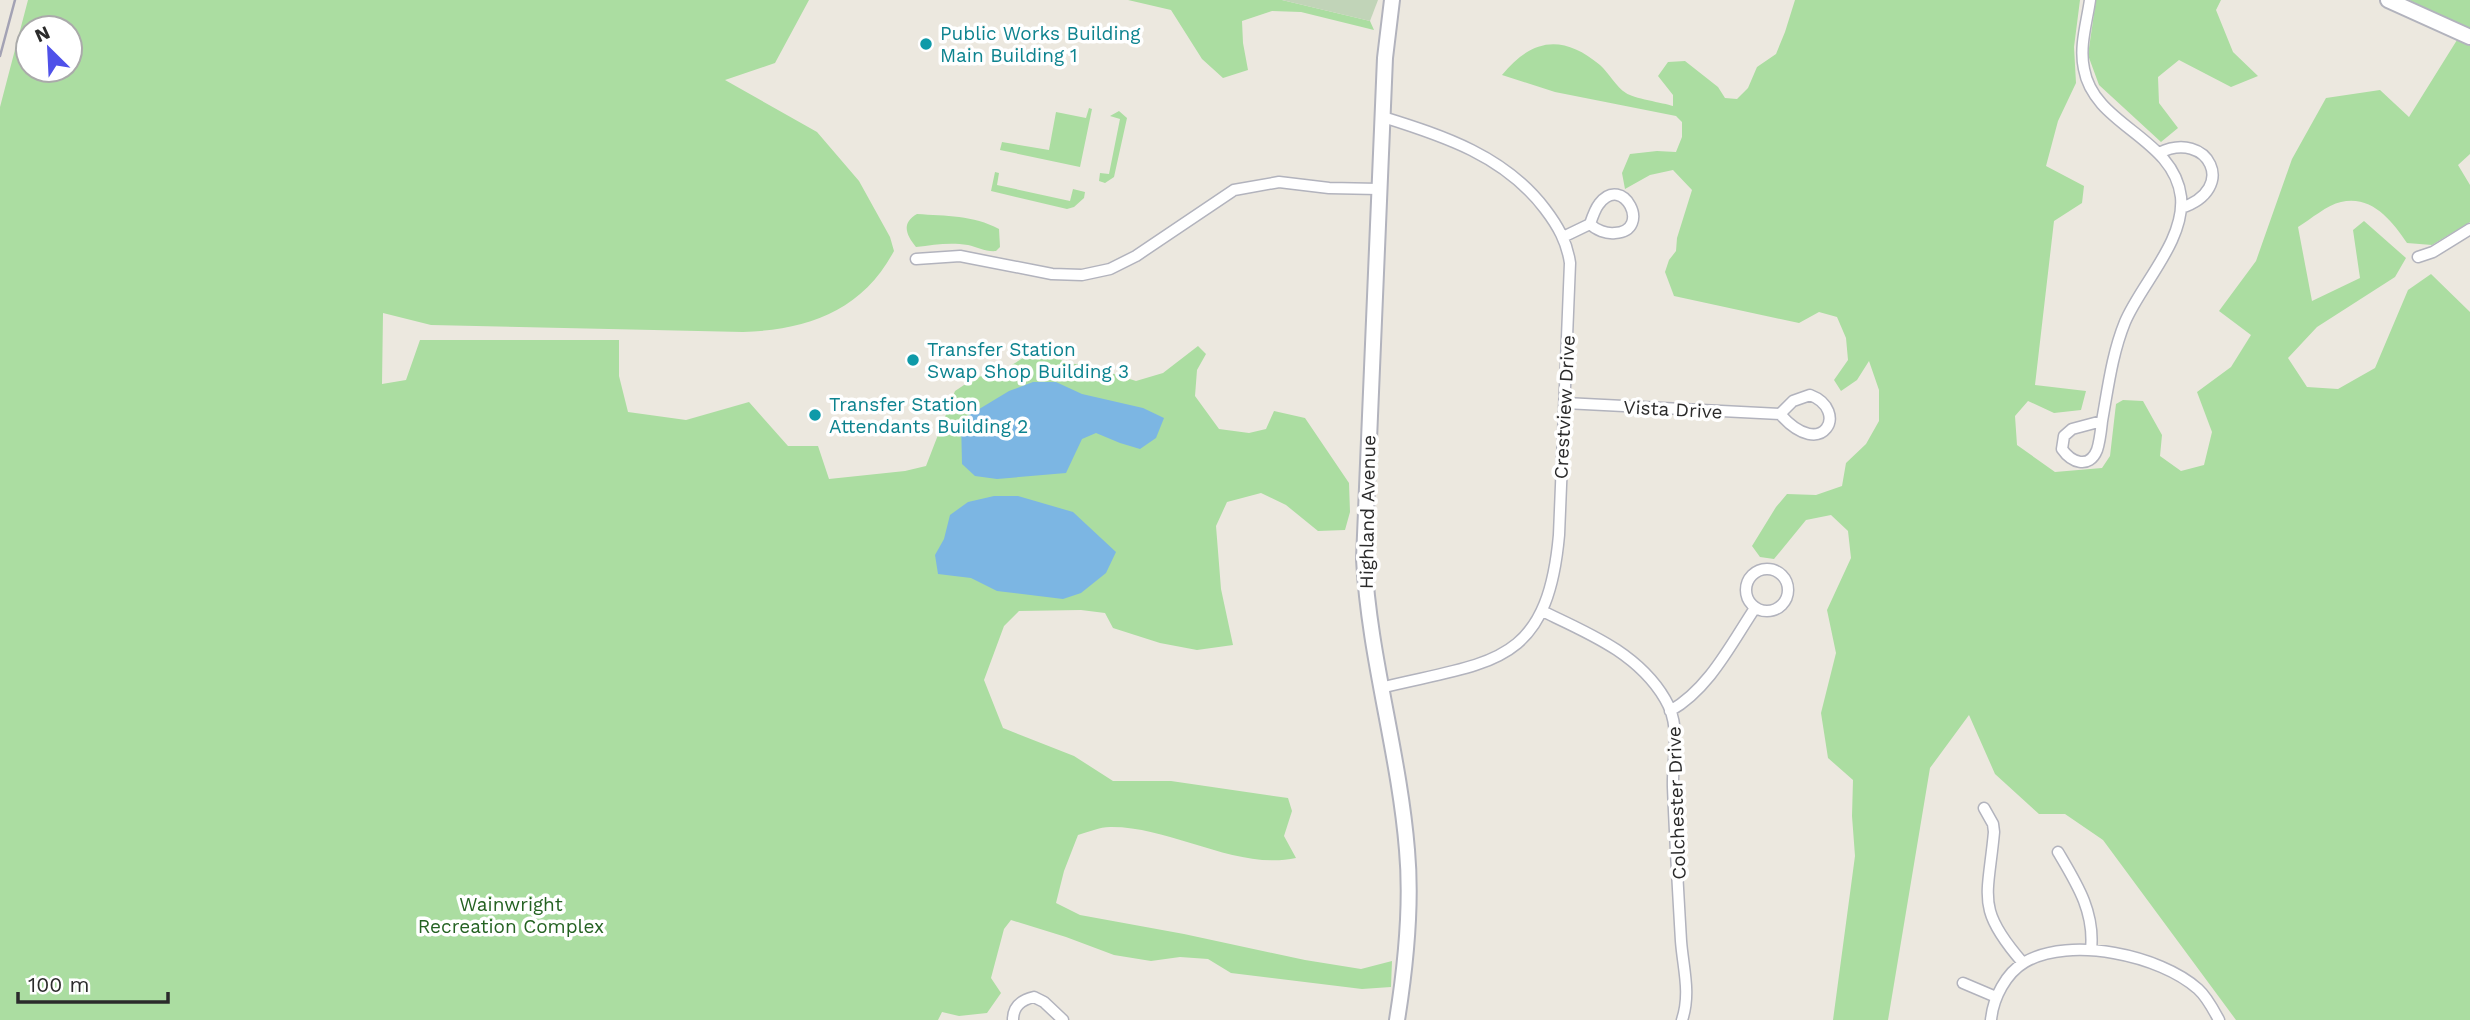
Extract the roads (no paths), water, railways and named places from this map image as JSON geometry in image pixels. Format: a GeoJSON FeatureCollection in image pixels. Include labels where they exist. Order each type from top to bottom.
{"type":"FeatureCollection","features":[{"type":"Feature","properties":{"kind":"street","name":"Highland Avenue"},"geometry":{"type":"LineString","coordinates":[[1392,0],[1385,58],[1364,559],[1368,622],[1408,854],[1408,922],[1397,1020]]}},
{"type":"Feature","properties":{"kind":"street"},"geometry":{"type":"LineString","coordinates":[[2090,0],[2082,56],[2090,89],[2105,106],[2160,153],[2176,177],[2181,208],[2174,235],[2122,330],[2097,450],[2091,459],[2081,463],[2070,459],[2062,449],[2064,436],[2072,429],[2102,421]]}},
{"type":"Feature","properties":{"kind":"street"},"geometry":{"type":"LineString","coordinates":[[2388,0],[2470,37]]}},
{"type":"Feature","properties":{"kind":"street","name":"Crestview Drive"},"geometry":{"type":"LineString","coordinates":[[1380,688],[1496,659],[1523,639],[1542,611],[1556,568],[1570,263],[1563,237],[1533,194],[1508,171],[1481,154],[1444,138],[1383,117]]}},
{"type":"Feature","properties":{"kind":"street"},"geometry":{"type":"LineString","coordinates":[[2160,153],[2179,147],[2198,150],[2207,158],[2212,170],[2209,190],[2203,197],[2181,208]]}},
{"type":"Feature","properties":{"kind":"street"},"geometry":{"type":"LineString","coordinates":[[916,259],[960,256],[1052,274],[1082,275],[1110,269],[1136,256],[1234,190],[1251,185],[1279,181],[1329,188],[1379,189]]}},
{"type":"Feature","properties":{"kind":"street"},"geometry":{"type":"LineString","coordinates":[[1563,237],[1590,224],[1599,204],[1606,197],[1617,194],[1628,200],[1634,212],[1631,224],[1624,231],[1614,234],[1595,229],[1590,224]]}},
{"type":"Feature","properties":{"kind":"street"},"geometry":{"type":"LineString","coordinates":[[2418,257],[2434,252],[2470,229]]}},
{"type":"Feature","properties":{"kind":"street"},"geometry":{"type":"LineString","coordinates":[[1810,396],[1820,399],[1828,408],[1830,420],[1825,429],[1808,435],[1789,424],[1780,414],[1793,401],[1810,396]]}},
{"type":"Feature","properties":{"kind":"street","name":"Vista Drive"},"geometry":{"type":"LineString","coordinates":[[1565,403],[1780,414]]}},
{"type":"Feature","properties":{"kind":"street"},"geometry":{"type":"LineString","coordinates":[[1765,569],[1778,572],[1787,583],[1788,596],[1785,602],[1775,610],[1761,611],[1755,608],[1746,597],[1747,582],[1757,571],[1765,569]]}},
{"type":"Feature","properties":{"kind":"street"},"geometry":{"type":"LineString","coordinates":[[1671,711],[1701,687],[1755,608]]}},
{"type":"Feature","properties":{"kind":"street","name":"Colchester Drive"},"geometry":{"type":"LineString","coordinates":[[1542,611],[1584,632],[1648,673],[1671,711],[1677,729],[1673,784],[1681,944],[1687,991],[1682,1020]]}},
{"type":"Feature","properties":{"kind":"street"},"geometry":{"type":"LineString","coordinates":[[1983,808],[1993,824],[1994,832],[1987,891],[1989,912],[2003,939],[2023,963]]}},
{"type":"Feature","properties":{"kind":"street"},"geometry":{"type":"LineString","coordinates":[[2059,852],[2087,906],[2092,928],[2091,950]]}},
{"type":"Feature","properties":{"kind":"street"},"geometry":{"type":"LineString","coordinates":[[1991,1020],[1996,997],[2010,975],[2023,963],[2061,950],[2091,950],[2131,957],[2168,970],[2197,989],[2213,1008],[2218,1020]]}},
{"type":"Feature","properties":{"kind":"street"},"geometry":{"type":"LineString","coordinates":[[1963,983],[1996,997]]}},
{"type":"Feature","properties":{"kind":"street"},"geometry":{"type":"LineString","coordinates":[[1013,1020],[1013,1012],[1018,1004],[1034,998],[1044,1002],[1063,1020]]}},
{"type":"Feature","properties":{"kind":"water"},"geometry":{"type":"Polygon","coordinates":[[[1033,382],[1056,382],[1082,394],[1143,408],[1164,418],[1156,438],[1140,449],[1096,433],[1082,439],[1066,473],[997,479],[975,476],[962,464],[961,420],[1009,391],[1033,382]]]}},
{"type":"Feature","properties":{"kind":"water"},"geometry":{"type":"Polygon","coordinates":[[[994,496],[1018,496],[1073,512],[1116,552],[1106,573],[1081,593],[1063,599],[997,591],[971,578],[938,574],[935,555],[944,539],[950,515],[968,502],[994,496]]]}},
{"type":"Feature","properties":{"kind":"railway"},"geometry":{"type":"LineString","coordinates":[[0,56],[15,0]]}},
{"type":"Feature","properties":{"kind":"place","name":"Public Works Building Main Building 1"},"geometry":{"type":"Point","coordinates":[926,44]}},
{"type":"Feature","properties":{"kind":"place","name":"Transfer Station Swap Shop Building 3"},"geometry":{"type":"Point","coordinates":[913,360]}},
{"type":"Feature","properties":{"kind":"place","name":"Transfer Station Attendants Building 2"},"geometry":{"type":"Point","coordinates":[815,415]}},
{"type":"Feature","properties":{"kind":"park label","name":"Wainwright Recreation Complex"},"geometry":{"type":"Point","coordinates":[511,915]}}]}
